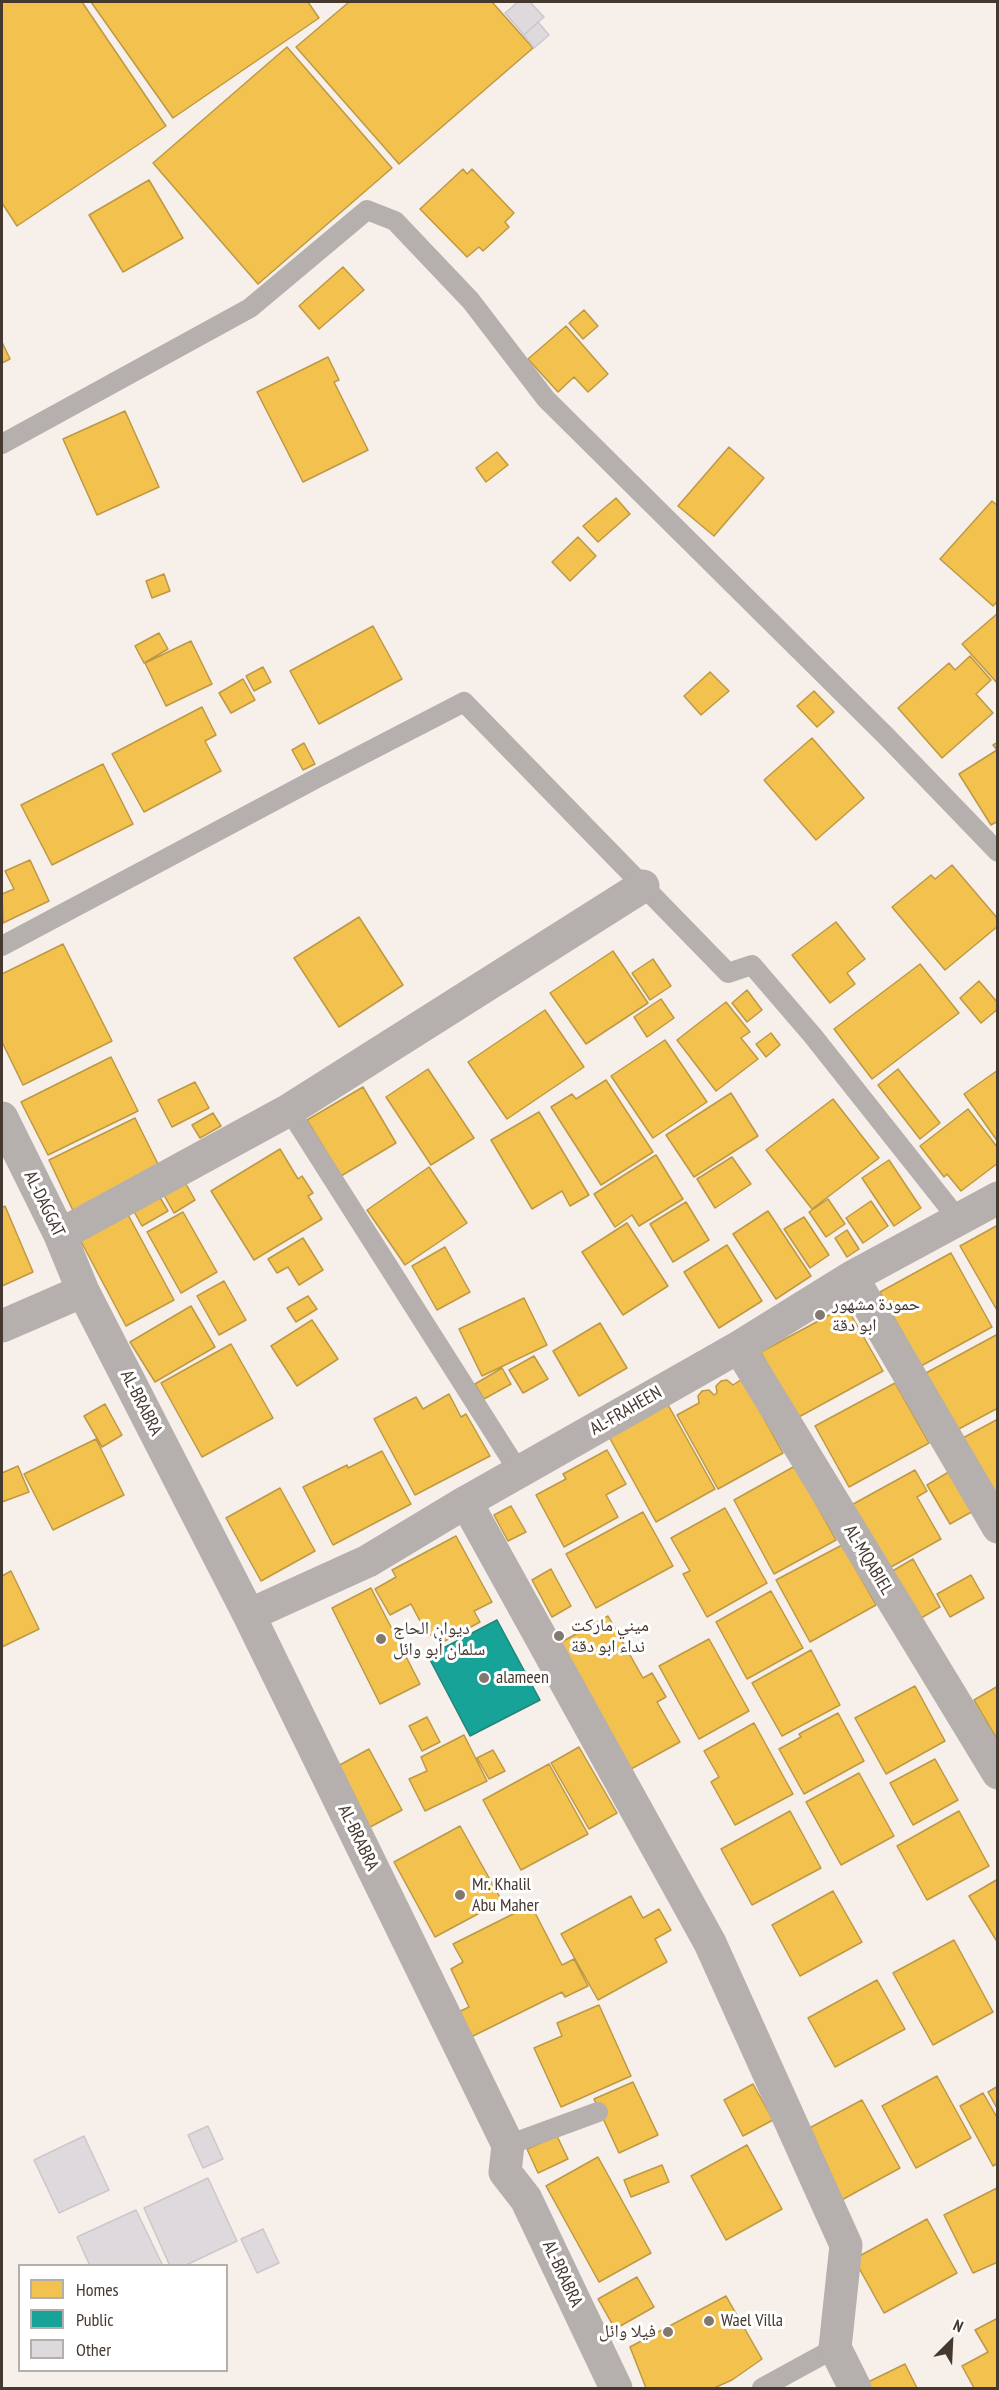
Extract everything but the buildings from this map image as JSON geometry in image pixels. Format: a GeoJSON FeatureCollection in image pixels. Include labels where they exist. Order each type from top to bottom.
{"type":"FeatureCollection","features":[{"type":"Feature","properties":{"kind":"street"},"geometry":{"type":"LineString","coordinates":[[60,1235],[289,1110],[643,886]]}},
{"type":"Feature","properties":{"kind":"street","name":"AL-DAGGAT"},"geometry":{"type":"LineString","coordinates":[[2,1118],[60,1235],[83,1291]]}},
{"type":"Feature","properties":{"kind":"street","name":"AL-FRAHEEN"},"geometry":{"type":"LineString","coordinates":[[249,1615],[368,1561],[466,1502],[739,1347],[852,1278],[998,1198]]}},
{"type":"Feature","properties":{"kind":"street"},"geometry":{"type":"LineString","coordinates":[[852,1278],[998,1527]]}},
{"type":"Feature","properties":{"kind":"street"},"geometry":{"type":"LineString","coordinates":[[2,1326],[83,1291]]}},
{"type":"Feature","properties":{"kind":"street","name":"AL-BRABRA"},"geometry":{"type":"LineString","coordinates":[[83,1291],[249,1615],[508,2145],[506,2172],[526,2199],[616,2388]]}},
{"type":"Feature","properties":{"kind":"street","name":"AL-MQABIEL"},"geometry":{"type":"LineString","coordinates":[[739,1347],[998,1773]]}},
{"type":"Feature","properties":{"kind":"street"},"geometry":{"type":"LineString","coordinates":[[466,1502],[710,1943],[846,2245],[835,2348],[855,2388]]}},
{"type":"Feature","properties":{"kind":"lane"},"geometry":{"type":"LineString","coordinates":[[2,444],[250,308],[367,210],[395,221],[471,301],[546,399],[886,736],[998,852]]}},
{"type":"Feature","properties":{"kind":"lane"},"geometry":{"type":"LineString","coordinates":[[2,946],[464,702],[728,973],[752,965],[813,1036],[958,1219]]}},
{"type":"Feature","properties":{"kind":"lane"},"geometry":{"type":"LineString","coordinates":[[289,1110],[519,1472]]}},
{"type":"Feature","properties":{"kind":"lane"},"geometry":{"type":"LineString","coordinates":[[508,2145],[598,2112]]}},
{"type":"Feature","properties":{"kind":"lane"},"geometry":{"type":"LineString","coordinates":[[762,2388],[835,2348]]}},
{"type":"Feature","properties":{"kind":"place","name":"حمودة مشهور ابو دقة"},"geometry":{"type":"Point","coordinates":[820,1315]}},
{"type":"Feature","properties":{"kind":"place","name":"ميني ماركت نداء ابو دقة"},"geometry":{"type":"Point","coordinates":[559,1636]}},
{"type":"Feature","properties":{"kind":"place","name":"ديوان الحاج سلمان أبو وائل"},"geometry":{"type":"Point","coordinates":[381,1639]}},
{"type":"Feature","properties":{"kind":"place","name":"alameen"},"geometry":{"type":"Point","coordinates":[484,1678]}},
{"type":"Feature","properties":{"kind":"place","name":"Mr. Khalil Abu Maher"},"geometry":{"type":"Point","coordinates":[460,1895]}},
{"type":"Feature","properties":{"kind":"place","name":"Wael Villa"},"geometry":{"type":"Point","coordinates":[709,2321]}},
{"type":"Feature","properties":{"kind":"place","name":"فيلا وائل"},"geometry":{"type":"Point","coordinates":[668,2332]}}]}
